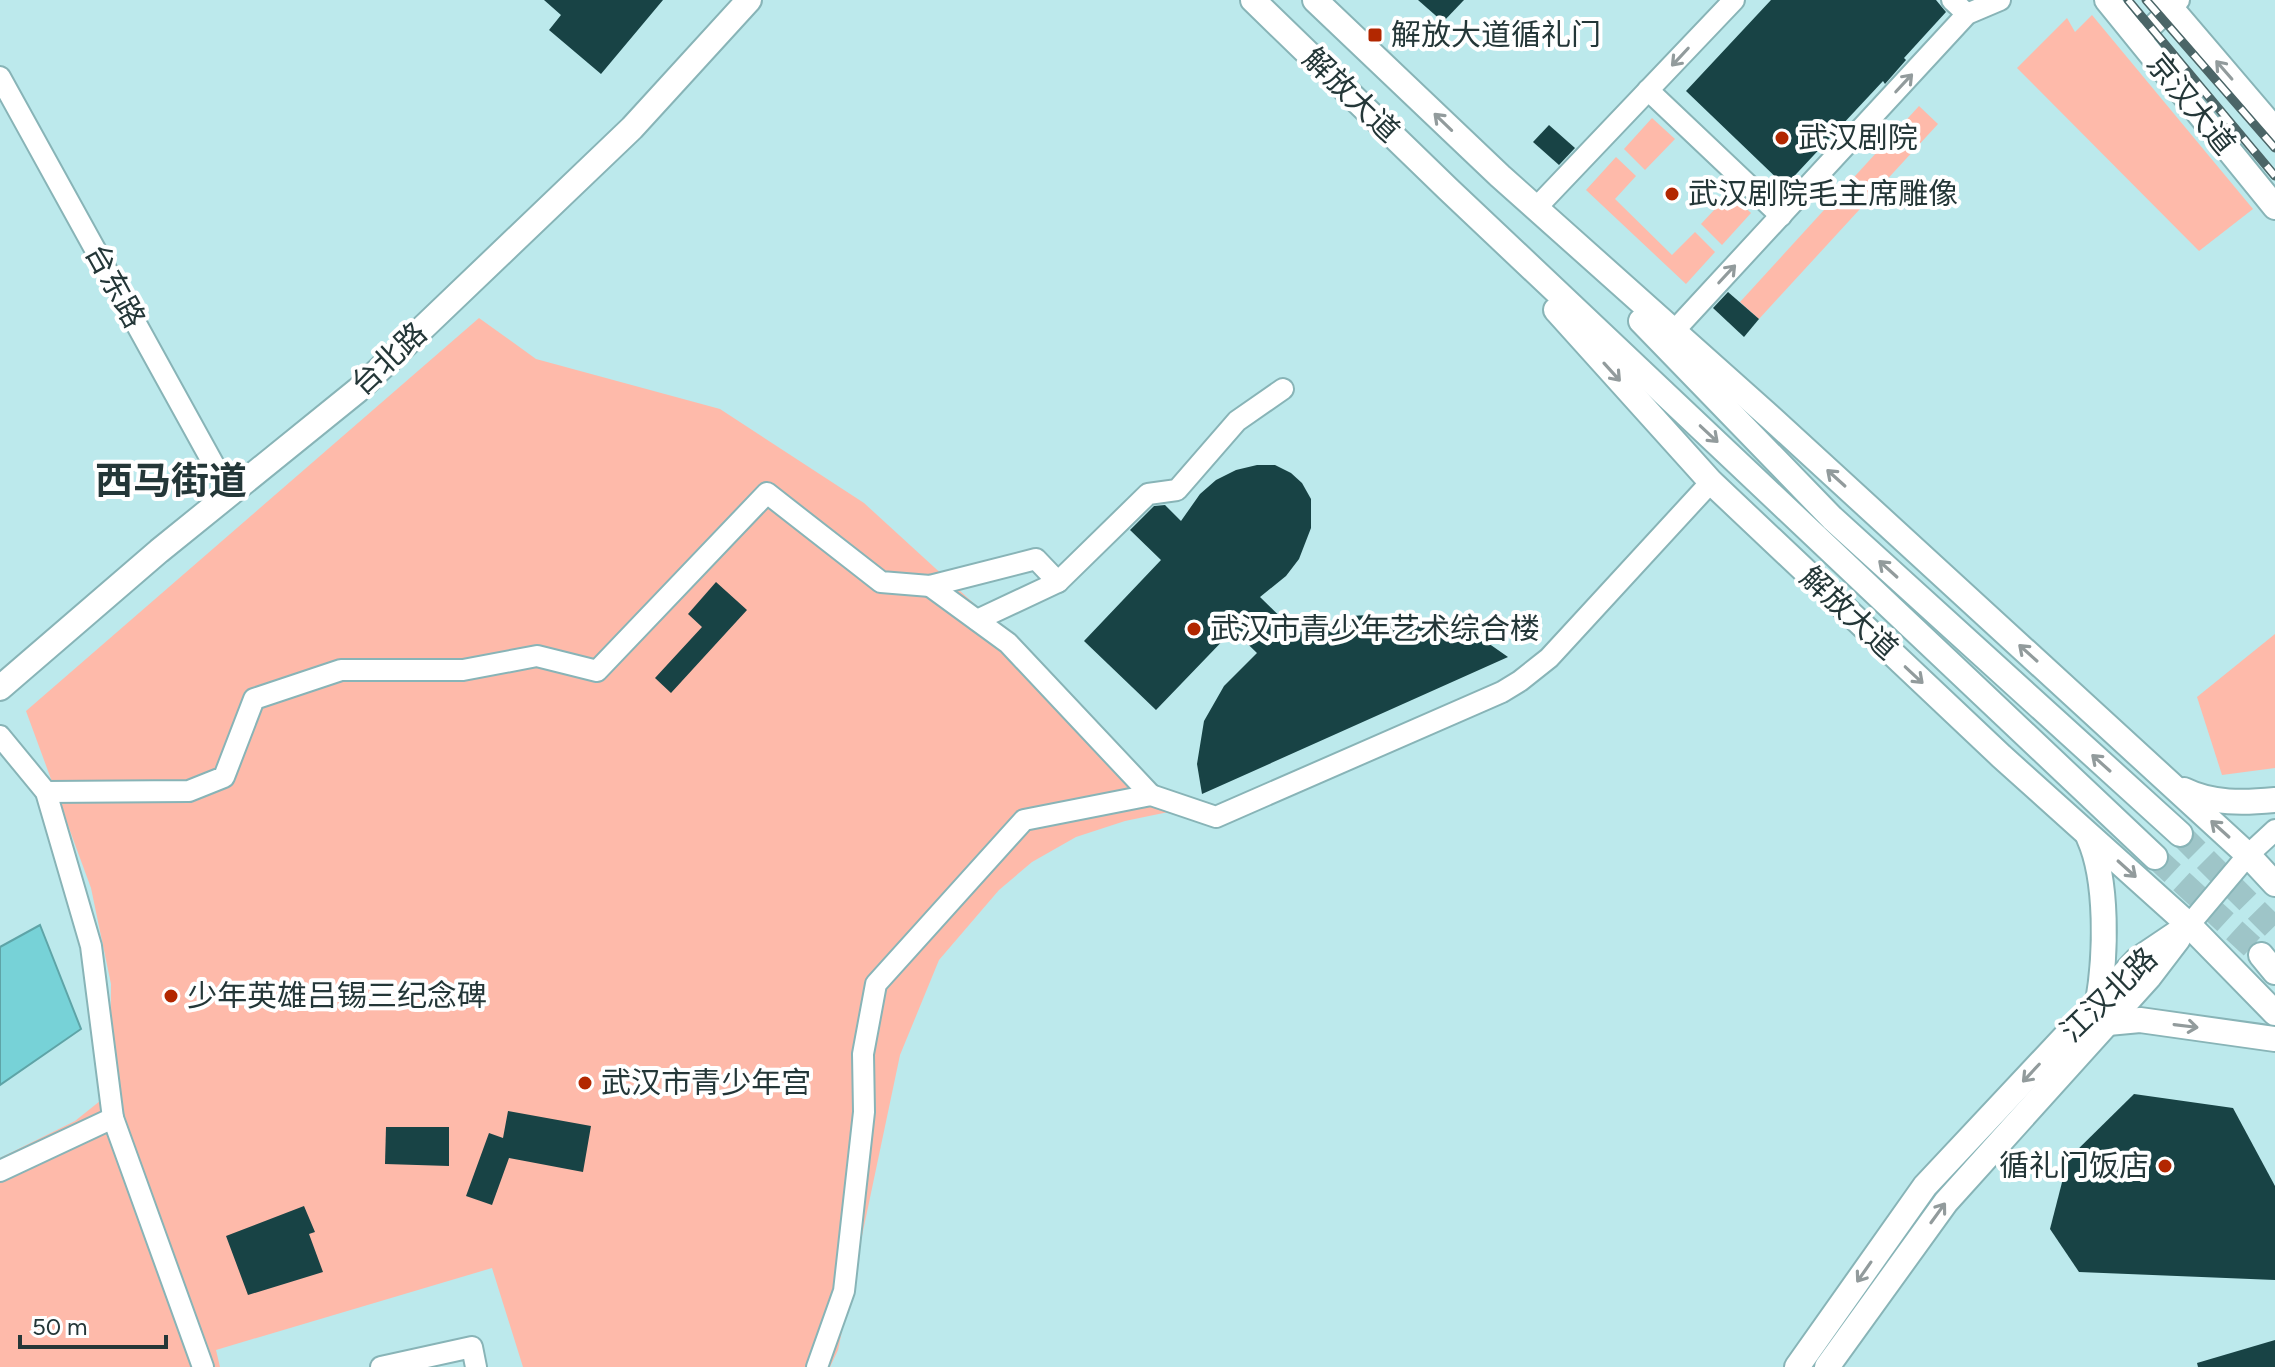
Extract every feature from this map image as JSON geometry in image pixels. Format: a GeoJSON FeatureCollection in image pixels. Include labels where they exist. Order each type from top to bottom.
{"type":"FeatureCollection","features":[{"type":"Feature","properties":{"kind":"main road","name":"台北路"},"geometry":{"type":"LineString","coordinates":[[0,688],[159,551],[358,390],[632,128],[749,0]]}},
{"type":"Feature","properties":{"kind":"main road","name":"解放大道"},"geometry":{"type":"LineString","coordinates":[[1253,0],[1448,189],[2155,857]]}},
{"type":"Feature","properties":{"kind":"main road","name":"解放大道"},"geometry":{"type":"LineString","coordinates":[[1315,0],[1500,176],[2248,855],[2275,884]]}},
{"type":"Feature","properties":{"kind":"main road","name":"京汉大道"},"geometry":{"type":"LineString","coordinates":[[2107,0],[2275,207]]}},
{"type":"Feature","properties":{"kind":"main road","name":"京汉大道"},"geometry":{"type":"LineString","coordinates":[[2171,3],[2275,130]]}},
{"type":"Feature","properties":{"kind":"main road","name":"解放大道"},"geometry":{"type":"LineString","coordinates":[[1500,176],[1832,518],[2180,834]]}},
{"type":"Feature","properties":{"kind":"main road","name":"解放大道"},"geometry":{"type":"LineString","coordinates":[[1448,189],[1711,482],[2001,756],[2189,925],[2275,1013]]}},
{"type":"Feature","properties":{"kind":"main road"},"geometry":{"type":"LineString","coordinates":[[2169,783],[2209,800],[2275,800]]}},
{"type":"Feature","properties":{"kind":"main road"},"geometry":{"type":"LineString","coordinates":[[2087,832],[2102,873],[2103,1012],[2275,1039]]}},
{"type":"Feature","properties":{"kind":"main road","name":"江汉北路"},"geometry":{"type":"LineString","coordinates":[[1797,1367],[1925,1186],[2103,1012],[2149,977],[2189,925]]}},
{"type":"Feature","properties":{"kind":"main road","name":"江汉北路"},"geometry":{"type":"LineString","coordinates":[[1827,1367],[1946,1202],[2103,1012]]}},
{"type":"Feature","properties":{"kind":"street"},"geometry":{"type":"LineString","coordinates":[[1536,208],[1734,0]]}},
{"type":"Feature","properties":{"kind":"street"},"geometry":{"type":"LineString","coordinates":[[1952,0],[1967,14]]}},
{"type":"Feature","properties":{"kind":"street"},"geometry":{"type":"LineString","coordinates":[[1674,331],[1967,14],[2000,0]]}},
{"type":"Feature","properties":{"kind":"street"},"geometry":{"type":"LineString","coordinates":[[2139,39],[2171,3]]}},
{"type":"Feature","properties":{"kind":"street","name":"台东路"},"geometry":{"type":"LineString","coordinates":[[0,77],[230,494]]}},
{"type":"Feature","properties":{"kind":"street"},"geometry":{"type":"LineString","coordinates":[[1648,90],[1781,216]]}},
{"type":"Feature","properties":{"kind":"street"},"geometry":{"type":"LineString","coordinates":[[977,620],[1058,582],[1148,494],[1177,490],[1237,421],[1283,389]]}},
{"type":"Feature","properties":{"kind":"street"},"geometry":{"type":"LineString","coordinates":[[930,586],[1008,643],[1151,795],[1216,817],[1502,692],[1549,658],[1711,482]]}},
{"type":"Feature","properties":{"kind":"street"},"geometry":{"type":"LineString","coordinates":[[46,792],[189,791],[201,787],[224,777],[254,699],[341,670],[463,670],[537,656],[597,671],[767,493],[881,582],[930,586],[1036,559],[1058,582]]}},
{"type":"Feature","properties":{"kind":"street"},"geometry":{"type":"LineString","coordinates":[[0,736],[46,792],[91,946],[113,1118],[203,1367]]}},
{"type":"Feature","properties":{"kind":"street"},"geometry":{"type":"LineString","coordinates":[[817,1367],[844,1291],[864,1112],[863,1054],[876,984],[1024,820],[1151,795]]}},
{"type":"Feature","properties":{"kind":"street"},"geometry":{"type":"LineString","coordinates":[[2189,925],[2248,855],[2275,830]]}},
{"type":"Feature","properties":{"kind":"street"},"geometry":{"type":"LineString","coordinates":[[0,1171],[113,1118]]}},
{"type":"Feature","properties":{"kind":"street"},"geometry":{"type":"LineString","coordinates":[[381,1367],[472,1347],[476,1367]]}},
{"type":"Feature","properties":{"kind":"shaded area"},"geometry":{"type":"Polygon","coordinates":[[[2092,15],[2253,209],[2199,251],[2017,68],[2067,18],[2075,32],[2092,15]]]}},
{"type":"Feature","properties":{"kind":"shaded area"},"geometry":{"type":"Polygon","coordinates":[[[1919,106],[1938,124],[1759,319],[1740,302],[1919,106]]]}},
{"type":"Feature","properties":{"kind":"shaded area"},"geometry":{"type":"Polygon","coordinates":[[[1652,118],[1675,139],[1645,170],[1624,149],[1652,118]]]}},
{"type":"Feature","properties":{"kind":"shaded area"},"geometry":{"type":"Polygon","coordinates":[[[1616,157],[1636,176],[1615,199],[1672,255],[1695,232],[1715,252],[1686,284],[1586,190],[1616,157]]]}},
{"type":"Feature","properties":{"kind":"shaded area"},"geometry":{"type":"Polygon","coordinates":[[[1730,193],[1751,213],[1722,245],[1701,224],[1730,193]]]}},
{"type":"Feature","properties":{"kind":"shaded area"},"geometry":{"type":"Polygon","coordinates":[[[479,318],[536,359],[720,409],[864,503],[1005,632],[1178,810],[1125,821],[1076,837],[1032,862],[999,890],[939,960],[900,1055],[838,1350],[830,1367],[523,1367],[492,1268],[216,1350],[220,1367],[0,1367],[0,1158],[75,1121],[100,1101],[110,1074],[111,984],[91,888],[26,711],[479,318]]]}},
{"type":"Feature","properties":{"kind":"shaded area"},"geometry":{"type":"Polygon","coordinates":[[[2275,634],[2275,768],[2222,775],[2197,697],[2275,634]]]}},
{"type":"Feature","properties":{"kind":"water"},"geometry":{"type":"Polygon","coordinates":[[[40,925],[81,1029],[0,1085],[0,947],[40,925]]]}},
{"type":"Feature","properties":{"kind":"building"},"geometry":{"type":"Polygon","coordinates":[[[544,0],[663,0],[601,74],[549,30],[561,15],[544,0]]]}},
{"type":"Feature","properties":{"kind":"building"},"geometry":{"type":"Polygon","coordinates":[[[1418,0],[1464,0],[1443,22],[1418,0]]]}},
{"type":"Feature","properties":{"kind":"building","name":"武汉剧院"},"geometry":{"type":"Polygon","coordinates":[[[1771,0],[1936,0],[1946,12],[1885,84],[1883,81],[1785,186],[1686,91],[1771,0]]]}},
{"type":"Feature","properties":{"kind":"building"},"geometry":{"type":"Polygon","coordinates":[[[1549,125],[1575,148],[1559,165],[1533,142],[1549,125]]]}},
{"type":"Feature","properties":{"kind":"building"},"geometry":{"type":"Polygon","coordinates":[[[1728,292],[1759,319],[1744,337],[1713,308],[1728,292]]]}},
{"type":"Feature","properties":{"kind":"building","name":"武汉市青少年艺术综合楼"},"geometry":{"type":"Polygon","coordinates":[[[1275,465],[1291,473],[1302,483],[1311,499],[1311,528],[1299,559],[1286,576],[1260,597],[1297,633],[1350,616],[1414,616],[1466,632],[1508,657],[1202,794],[1197,764],[1204,721],[1224,686],[1257,653],[1233,630],[1156,710],[1084,641],[1161,560],[1130,530],[1154,506],[1165,505],[1181,521],[1200,494],[1216,480],[1236,470],[1275,465]]]}},
{"type":"Feature","properties":{"kind":"building"},"geometry":{"type":"Polygon","coordinates":[[[716,582],[747,610],[671,693],[655,678],[702,627],[688,614],[716,582]]]}},
{"type":"Feature","properties":{"kind":"building","name":"循礼门饭店"},"geometry":{"type":"Polygon","coordinates":[[[2134,1094],[2233,1108],[2275,1186],[2275,1280],[2079,1272],[2050,1229],[2068,1159],[2134,1094]]]}},
{"type":"Feature","properties":{"kind":"building"},"geometry":{"type":"Polygon","coordinates":[[[508,1111],[591,1126],[583,1172],[509,1158],[492,1205],[466,1196],[489,1133],[503,1138],[508,1111]]]}},
{"type":"Feature","properties":{"kind":"building"},"geometry":{"type":"Polygon","coordinates":[[[386,1127],[449,1127],[449,1166],[385,1164],[386,1127]]]}},
{"type":"Feature","properties":{"kind":"building"},"geometry":{"type":"Polygon","coordinates":[[[304,1206],[315,1232],[309,1234],[323,1272],[248,1295],[226,1236],[304,1206]]]}},
{"type":"Feature","properties":{"kind":"building"},"geometry":{"type":"Polygon","coordinates":[[[2275,1340],[2275,1367],[2198,1367],[2197,1363],[2275,1340]]]}},
{"type":"Feature","properties":{"kind":"tunnel"},"geometry":{"type":"LineString","coordinates":[[2180,834],[2275,929]]}},
{"type":"Feature","properties":{"kind":"tunnel"},"geometry":{"type":"LineString","coordinates":[[2155,857],[2261,955]]}},
{"type":"Feature","properties":{"kind":"railway"},"geometry":{"type":"LineString","coordinates":[[2128,0],[2275,176]]}},
{"type":"Feature","properties":{"kind":"railway"},"geometry":{"type":"LineString","coordinates":[[2146,0],[2275,148]]}},
{"type":"Feature","properties":{"kind":"place","name":"解放大道循礼门"},"geometry":{"type":"Point","coordinates":[1375,35]}},
{"type":"Feature","properties":{"kind":"place","name":"武汉剧院"},"geometry":{"type":"Point","coordinates":[1782,138]}},
{"type":"Feature","properties":{"kind":"place","name":"武汉剧院毛主席雕像"},"geometry":{"type":"Point","coordinates":[1672,194]}},
{"type":"Feature","properties":{"kind":"place","name":"武汉市青少年艺术综合楼"},"geometry":{"type":"Point","coordinates":[1194,629]}},
{"type":"Feature","properties":{"kind":"place","name":"少年英雄吕锡三纪念碑"},"geometry":{"type":"Point","coordinates":[171,996]}},
{"type":"Feature","properties":{"kind":"place","name":"武汉市青少年宫"},"geometry":{"type":"Point","coordinates":[585,1083]}},
{"type":"Feature","properties":{"kind":"place","name":"循礼门饭店"},"geometry":{"type":"Point","coordinates":[2165,1166]}},
{"type":"Feature","properties":{"kind":"district","name":"西马街道"},"geometry":{"type":"Point","coordinates":[171,481]}}]}
